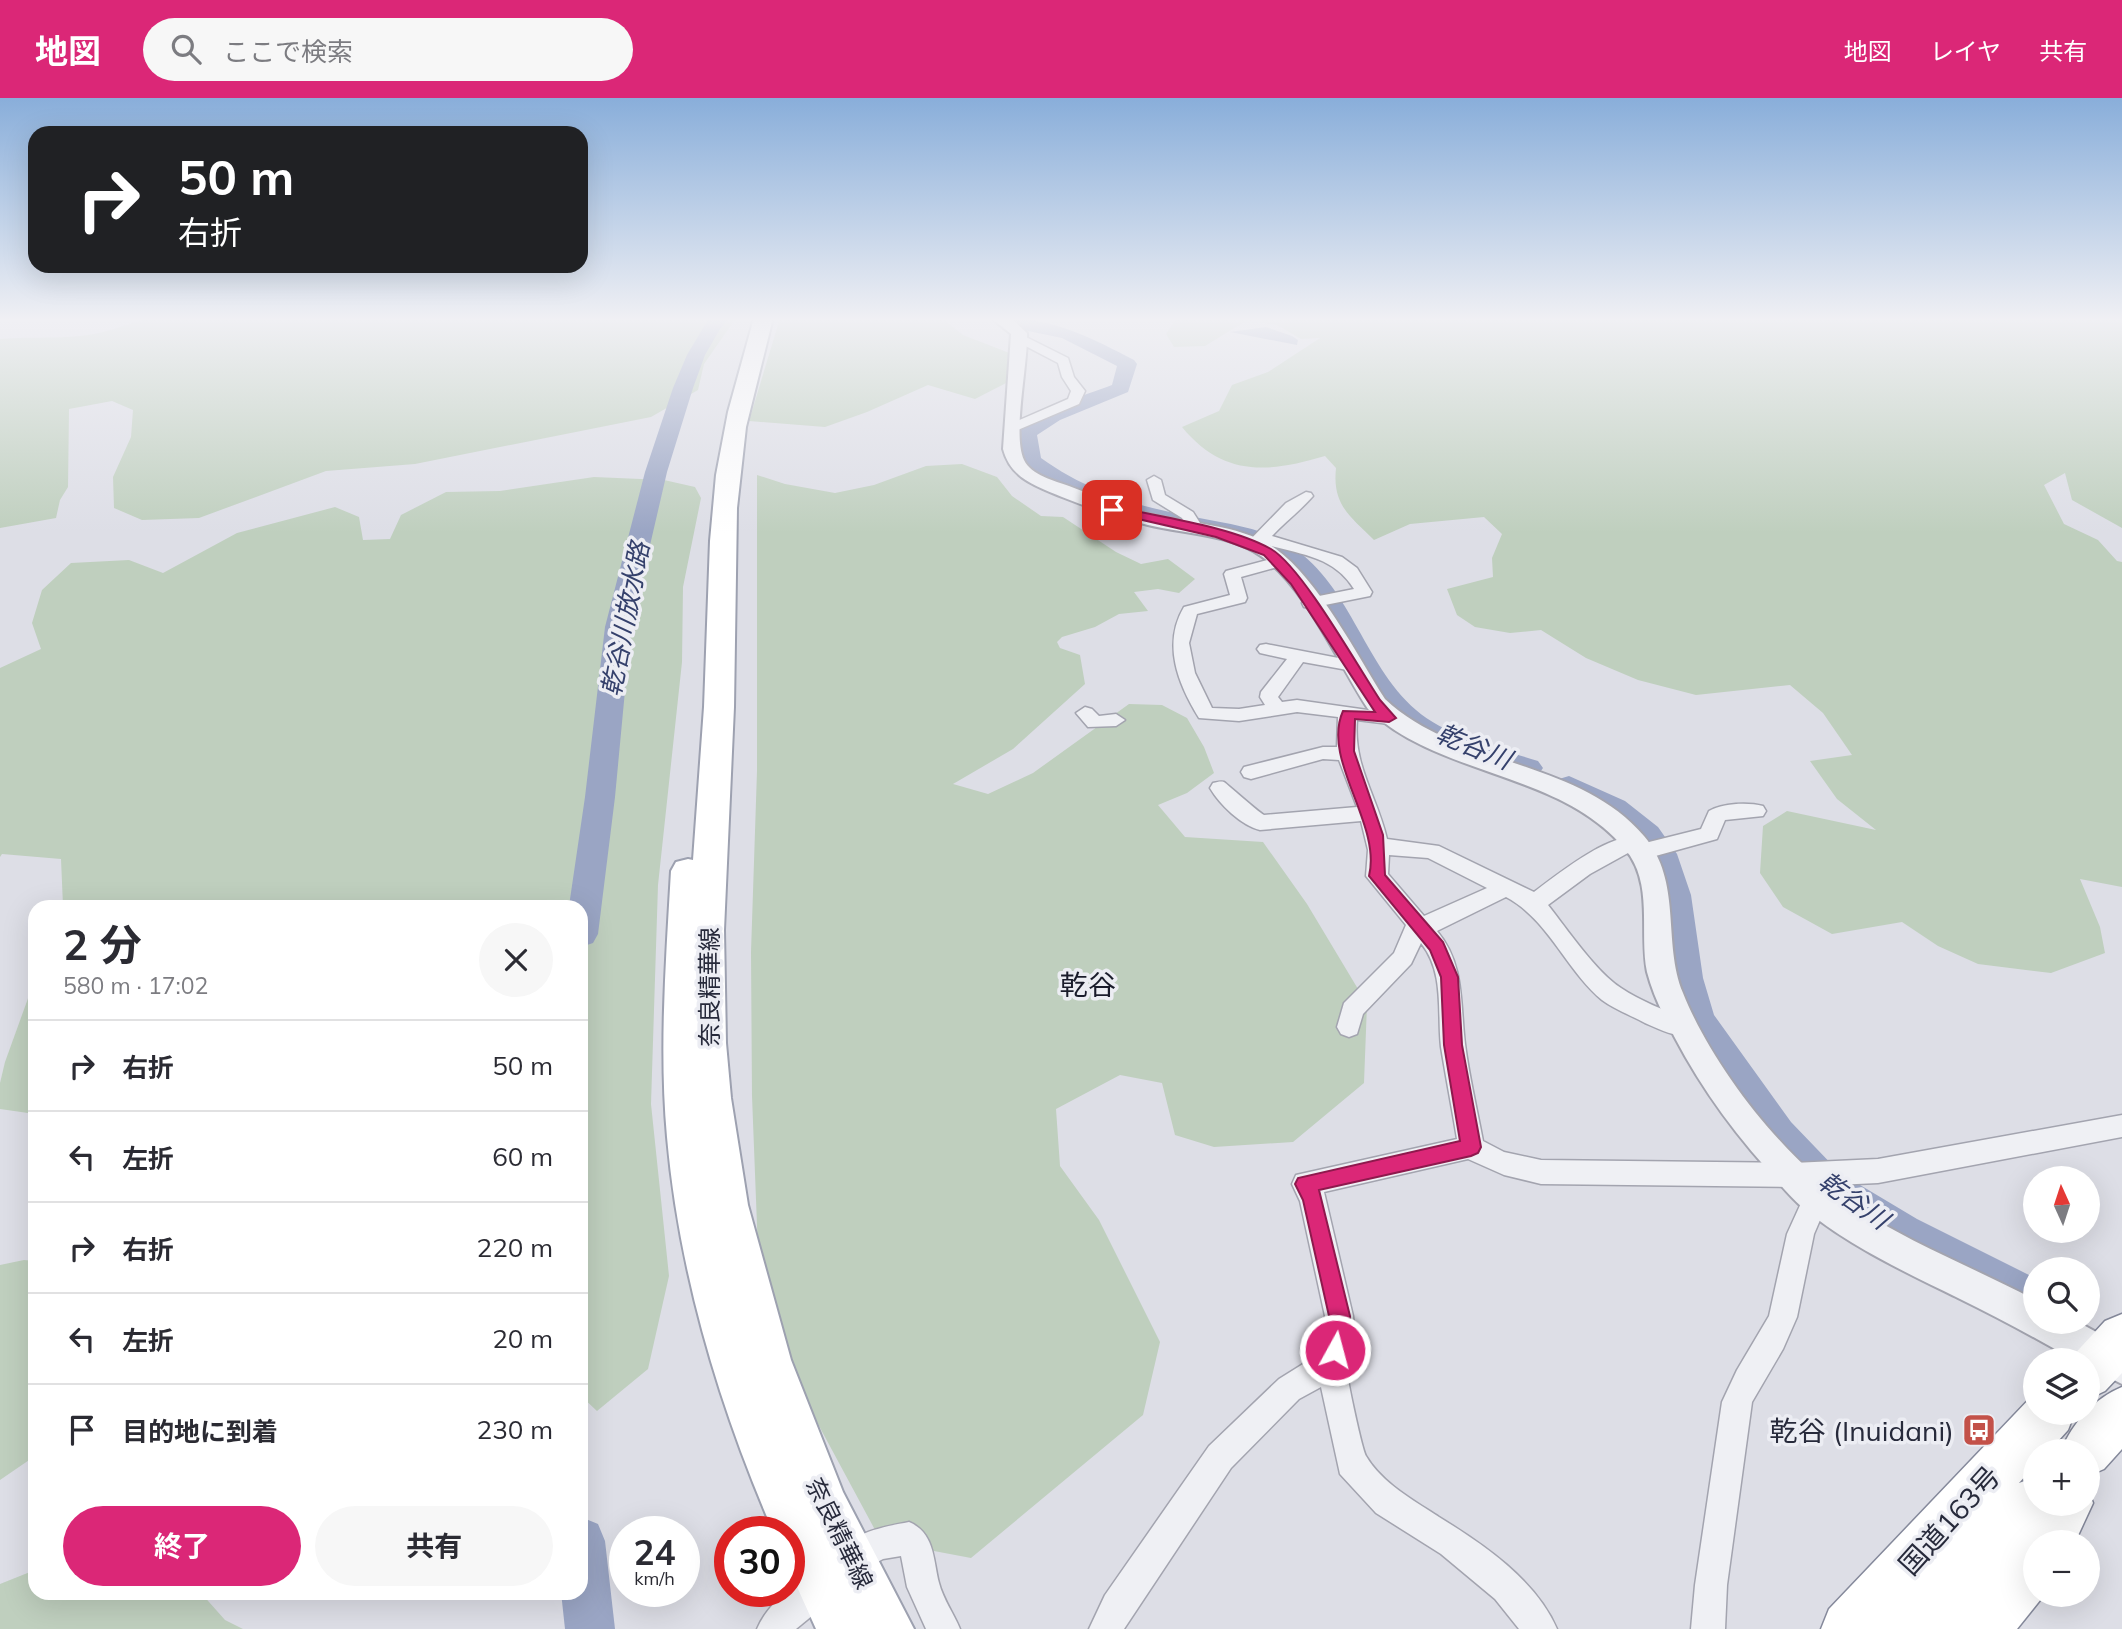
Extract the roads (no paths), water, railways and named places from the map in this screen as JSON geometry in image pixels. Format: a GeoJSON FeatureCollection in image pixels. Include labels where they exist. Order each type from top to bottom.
{"type":"FeatureCollection","features":[{"type":"Feature","properties":{"kind":"highway","name":"国道163号"},"geometry":{"type":"LineString","coordinates":[[1849,1629],[2038,1425]]}},
{"type":"Feature","properties":{"kind":"highway","name":"国道163号"},"geometry":{"type":"LineString","coordinates":[[1913,1629],[2023,1515]]}},
{"type":"Feature","properties":{"kind":"highway"},"geometry":{"type":"LineString","coordinates":[[1980,1629],[2023,1579]]}},
{"type":"Feature","properties":{"kind":"main road","name":"奈良精華線"},"geometry":{"type":"LineString","coordinates":[[731,389],[723,416],[709,530],[688,866],[683,980],[688,1138],[703,1235],[725,1330],[772,1470],[836,1573],[887,1629]]}},
{"type":"Feature","properties":{"kind":"main road","name":"奈良精華線"},"geometry":{"type":"LineString","coordinates":[[746,389],[732,445],[725,524],[708,961],[711,1093],[718,1152],[731,1220],[768,1359],[805,1460],[836,1573],[843,1629]]}},
{"type":"Feature","properties":{"kind":"street"},"geometry":{"type":"LineString","coordinates":[[1016,389],[1013,428],[1015,460],[1040,482],[1114,510],[1190,525],[1335,560],[1351,571],[1364,592],[1319,602]]}},
{"type":"Feature","properties":{"kind":"street"},"geometry":{"type":"LineString","coordinates":[[1013,428],[1074,401],[1077,389]]}},
{"type":"Feature","properties":{"kind":"street"},"geometry":{"type":"LineString","coordinates":[[1154,480],[1158,497],[1188,514],[1190,525]]}},
{"type":"Feature","properties":{"kind":"street"},"geometry":{"type":"LineString","coordinates":[[1257,542],[1283,512],[1306,496]]}},
{"type":"Feature","properties":{"kind":"street"},"geometry":{"type":"LineString","coordinates":[[1257,542],[1319,602],[1353,666],[1376,704],[1389,718],[1413,734],[1442,747],[1547,783],[1605,816],[1647,849],[1658,895],[1657,935],[1665,986],[1683,1027],[1724,1095],[1746,1125],[1805,1187],[1893,1247],[2023,1313]]}},
{"type":"Feature","properties":{"kind":"street"},"geometry":{"type":"LineString","coordinates":[[1279,562],[1233,574],[1239,598],[1192,610],[1180,643],[1186,673],[1206,714],[1239,715],[1276,707],[1297,706],[1389,718]]}},
{"type":"Feature","properties":{"kind":"street"},"geometry":{"type":"LineString","coordinates":[[1266,649],[1353,666]]}},
{"type":"Feature","properties":{"kind":"street"},"geometry":{"type":"LineString","coordinates":[[1276,707],[1269,697],[1270,691],[1293,666],[1298,655]]}},
{"type":"Feature","properties":{"kind":"street"},"geometry":{"type":"LineString","coordinates":[[1085,713],[1095,723],[1116,720]]}},
{"type":"Feature","properties":{"kind":"street"},"geometry":{"type":"LineString","coordinates":[[1348,714],[1348,754],[1376,846],[1379,868],[1377,876],[1437,947],[1450,977],[1453,1045],[1471,1147]]}},
{"type":"Feature","properties":{"kind":"street"},"geometry":{"type":"LineString","coordinates":[[1251,772],[1323,753],[1348,754]]}},
{"type":"Feature","properties":{"kind":"street"},"geometry":{"type":"LineString","coordinates":[[1220,789],[1226,797],[1260,823],[1368,813]]}},
{"type":"Feature","properties":{"kind":"street"},"geometry":{"type":"LineString","coordinates":[[1535,903],[1585,866],[1614,849],[1647,849],[1710,834],[1716,816],[1721,813],[1756,811]]}},
{"type":"Feature","properties":{"kind":"street"},"geometry":{"type":"LineString","coordinates":[[1376,846],[1432,851],[1535,903],[1578,959],[1611,994],[1662,1020],[1683,1027]]}},
{"type":"Feature","properties":{"kind":"street"},"geometry":{"type":"LineString","coordinates":[[1349,1027],[1352,1010],[1403,958],[1420,925],[1504,889]]}},
{"type":"Feature","properties":{"kind":"street"},"geometry":{"type":"LineString","coordinates":[[1540,1629],[1507,1587],[1452,1543],[1387,1502],[1351,1463],[1331,1364],[1340,1335],[1339,1316],[1313,1198],[1305,1184],[1471,1147],[1503,1163],[1541,1172],[1805,1187],[2122,1126]]}},
{"type":"Feature","properties":{"kind":"street"},"geometry":{"type":"LineString","coordinates":[[1708,1629],[1711,1585],[1737,1402],[1742,1387],[1782,1320],[1792,1286],[1804,1223],[1805,1187]]}},
{"type":"Feature","properties":{"kind":"street"},"geometry":{"type":"LineString","coordinates":[[2064,1334],[2109,1359]]}},
{"type":"Feature","properties":{"kind":"street"},"geometry":{"type":"LineString","coordinates":[[1106,1629],[1117,1607],[1220,1457],[1289,1389],[1331,1364]]}},
{"type":"Feature","properties":{"kind":"street"},"geometry":{"type":"LineString","coordinates":[[774,1629],[787,1614],[836,1573],[878,1544],[909,1538],[919,1556],[923,1587],[943,1629]]}},
{"type":"Feature","properties":{"kind":"waterway","name":"乾谷川放水路"},"geometry":{"type":"LineString","coordinates":[[586,900],[618,627],[656,472],[683,389]]}},
{"type":"Feature","properties":{"kind":"waterway","name":"乾谷川"},"geometry":{"type":"LineString","coordinates":[[1117,389],[1053,416],[1026,433],[1031,461],[1065,483],[1122,507],[1244,535],[1279,549],[1300,565],[1317,584],[1373,677],[1406,717],[1446,739],[1528,768]]}},
{"type":"Feature","properties":{"kind":"waterway","name":"乾谷川"},"geometry":{"type":"LineString","coordinates":[[1569,786],[1614,808],[1632,822],[1647,835],[1666,862],[1675,895],[1686,978],[1698,1020],[1777,1134],[1826,1186],[1903,1233],[2023,1294]]}},
{"type":"Feature","properties":{"kind":"waterway","name":"乾谷川放水路"},"geometry":{"type":"LineString","coordinates":[[587,1600],[590,1629]]}},
{"type":"Feature","properties":{"kind":"place","name":"乾谷 (Inuidani)"},"geometry":{"type":"Point","coordinates":[1979,1430]}},
{"type":"Feature","properties":{"kind":"district","name":"乾谷"},"geometry":{"type":"Point","coordinates":[1088,984]}}]}
